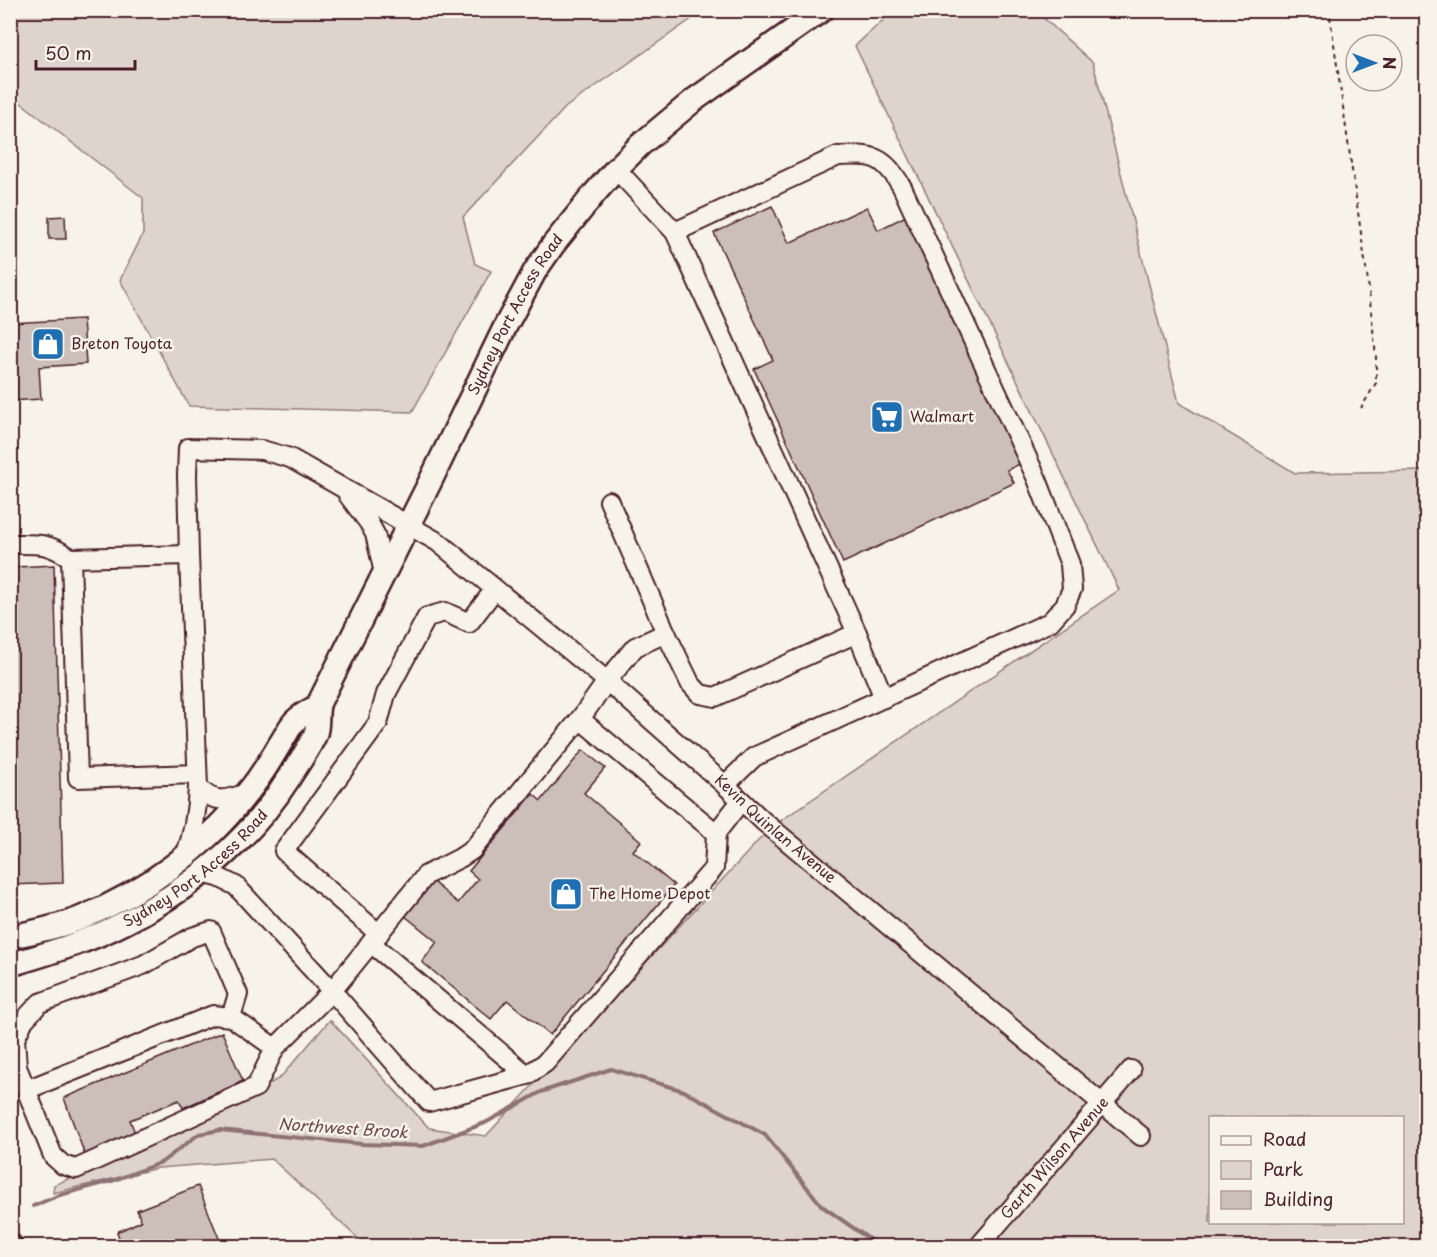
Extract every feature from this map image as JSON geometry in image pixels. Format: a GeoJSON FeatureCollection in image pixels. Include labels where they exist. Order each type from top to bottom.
{"type":"FeatureCollection","features":[{"type":"Feature","properties":{"kind":"main road","name":"Sydney Port Access Road"},"geometry":{"type":"LineString","coordinates":[[12,961],[72,945],[120,925],[165,900],[228,851],[266,810],[316,734],[318,706],[520,298],[553,245],[572,219],[640,145],[694,100],[822,10]]}},
{"type":"Feature","properties":{"kind":"main road","name":"Sydney Port Access Road"},"geometry":{"type":"LineString","coordinates":[[10,938],[78,919],[97,911],[129,894],[185,856],[218,827],[247,794],[294,721],[318,706]]}},
{"type":"Feature","properties":{"kind":"main road"},"geometry":{"type":"LineString","coordinates":[[10,928],[52,921],[84,912],[129,894]]}},
{"type":"Feature","properties":{"kind":"main road"},"geometry":{"type":"LineString","coordinates":[[12,961],[52,933],[89,917],[129,894]]}},
{"type":"Feature","properties":{"kind":"street"},"geometry":{"type":"LineString","coordinates":[[675,232],[838,156],[863,155],[881,161],[894,174],[902,187],[1037,479],[1070,564],[1072,589],[1065,605],[1050,622],[754,757],[725,785]]}},
{"type":"Feature","properties":{"kind":"street"},"geometry":{"type":"LineString","coordinates":[[616,169],[675,232],[857,633],[884,698]]}},
{"type":"Feature","properties":{"kind":"street","name":"Kevin Quinlan Avenue"},"geometry":{"type":"LineString","coordinates":[[189,555],[188,447],[262,450],[290,458],[438,542],[608,681],[763,821],[1140,1136]]}},
{"type":"Feature","properties":{"kind":"street"},"geometry":{"type":"LineString","coordinates":[[344,489],[375,534],[384,573]]}},
{"type":"Feature","properties":{"kind":"street"},"geometry":{"type":"LineString","coordinates":[[609,501],[666,633],[690,683],[700,694],[715,697],[857,633]]}},
{"type":"Feature","properties":{"kind":"street"},"geometry":{"type":"LineString","coordinates":[[10,544],[40,544],[55,548],[71,558],[189,555],[197,780],[196,824],[185,856]]}},
{"type":"Feature","properties":{"kind":"street"},"geometry":{"type":"LineString","coordinates":[[71,558],[78,778],[197,780]]}},
{"type":"Feature","properties":{"kind":"street"},"geometry":{"type":"LineString","coordinates":[[495,589],[469,623],[445,612],[427,616],[386,694],[378,723],[284,851],[375,939],[527,1075]]}},
{"type":"Feature","properties":{"kind":"street"},"geometry":{"type":"LineString","coordinates":[[231,1017],[238,993],[212,931],[192,937],[143,965],[40,1003],[24,1020],[15,1039],[17,1067],[53,1156],[63,1165],[76,1170],[256,1087],[274,1048],[332,991],[426,875],[472,850],[580,719],[635,647],[666,633]]}},
{"type":"Feature","properties":{"kind":"street"},"geometry":{"type":"LineString","coordinates":[[580,719],[716,833]]}},
{"type":"Feature","properties":{"kind":"street"},"geometry":{"type":"LineString","coordinates":[[197,780],[206,795],[216,800],[227,800],[247,794]]}},
{"type":"Feature","properties":{"kind":"street"},"geometry":{"type":"LineString","coordinates":[[202,873],[236,885],[429,1102],[527,1075],[544,1063],[714,868],[716,833],[741,801]]}},
{"type":"Feature","properties":{"kind":"street"},"geometry":{"type":"LineString","coordinates":[[228,851],[236,885]]}},
{"type":"Feature","properties":{"kind":"street"},"geometry":{"type":"LineString","coordinates":[[26,1090],[213,1015],[231,1017],[274,1048]]}},
{"type":"Feature","properties":{"kind":"street","name":"Garth Wilson Avenue"},"geometry":{"type":"LineString","coordinates":[[979,1246],[1131,1070]]}},
{"type":"Feature","properties":{"kind":"path"},"geometry":{"type":"LineString","coordinates":[[1324,10],[1330,16],[1368,282],[1376,357],[1376,383],[1361,408]]}},
{"type":"Feature","properties":{"kind":"green space"},"geometry":{"type":"Polygon","coordinates":[[[10,11],[703,11],[566,107],[463,217],[475,264],[491,271],[412,412],[189,406],[120,280],[143,234],[143,198],[11,95],[10,11]]]}},
{"type":"Feature","properties":{"kind":"green space"},"geometry":{"type":"Polygon","coordinates":[[[893,11],[1036,11],[1093,63],[1179,403],[1295,473],[1426,471],[1426,1246],[372,1246],[365,1245],[272,1159],[158,1168],[53,1193],[54,1185],[193,1126],[280,1078],[330,1020],[429,1128],[486,1136],[770,828],[1119,590],[855,46],[893,11]]]}},
{"type":"Feature","properties":{"kind":"building","name":"Walmart"},"geometry":{"type":"Polygon","coordinates":[[[772,206],[789,243],[867,207],[878,230],[906,216],[1020,464],[1007,470],[1014,483],[843,563],[754,369],[773,360],[714,233],[772,206]]]}},
{"type":"Feature","properties":{"kind":"building"},"geometry":{"type":"Polygon","coordinates":[[[65,216],[66,239],[49,239],[49,217],[65,216]]]}},
{"type":"Feature","properties":{"kind":"building","name":"Breton Toyota"},"geometry":{"type":"Polygon","coordinates":[[[83,319],[86,364],[39,367],[41,399],[10,401],[10,323],[83,319]]]}},
{"type":"Feature","properties":{"kind":"building"},"geometry":{"type":"Polygon","coordinates":[[[54,565],[63,883],[10,885],[10,622],[17,622],[16,567],[54,565]]]}},
{"type":"Feature","properties":{"kind":"building","name":"The Home Depot"},"geometry":{"type":"Polygon","coordinates":[[[583,750],[605,768],[584,793],[641,841],[633,851],[674,885],[550,1035],[507,1000],[491,1019],[422,962],[437,942],[405,916],[433,882],[458,903],[478,879],[469,871],[533,794],[541,801],[583,750]]]}},
{"type":"Feature","properties":{"kind":"building"},"geometry":{"type":"Polygon","coordinates":[[[222,1032],[243,1081],[183,1108],[179,1100],[130,1120],[137,1138],[86,1158],[64,1098],[222,1032]]]}},
{"type":"Feature","properties":{"kind":"building"},"geometry":{"type":"Polygon","coordinates":[[[198,1186],[222,1246],[122,1246],[117,1232],[141,1221],[137,1210],[198,1186]]]}},
{"type":"Feature","properties":{"kind":"waterway","name":"Northwest Brook"},"geometry":{"type":"LineString","coordinates":[[33,1206],[60,1195],[115,1180],[162,1162],[199,1134],[220,1130],[362,1144],[423,1146],[485,1123],[541,1092],[611,1069],[684,1091],[765,1135],[822,1206],[879,1246]]}},
{"type":"Feature","properties":{"kind":"place","name":"Breton Toyota"},"geometry":{"type":"Point","coordinates":[48,344]}},
{"type":"Feature","properties":{"kind":"place","name":"Walmart"},"geometry":{"type":"Point","coordinates":[887,417]}},
{"type":"Feature","properties":{"kind":"place","name":"The Home Depot"},"geometry":{"type":"Point","coordinates":[566,894]}}]}
